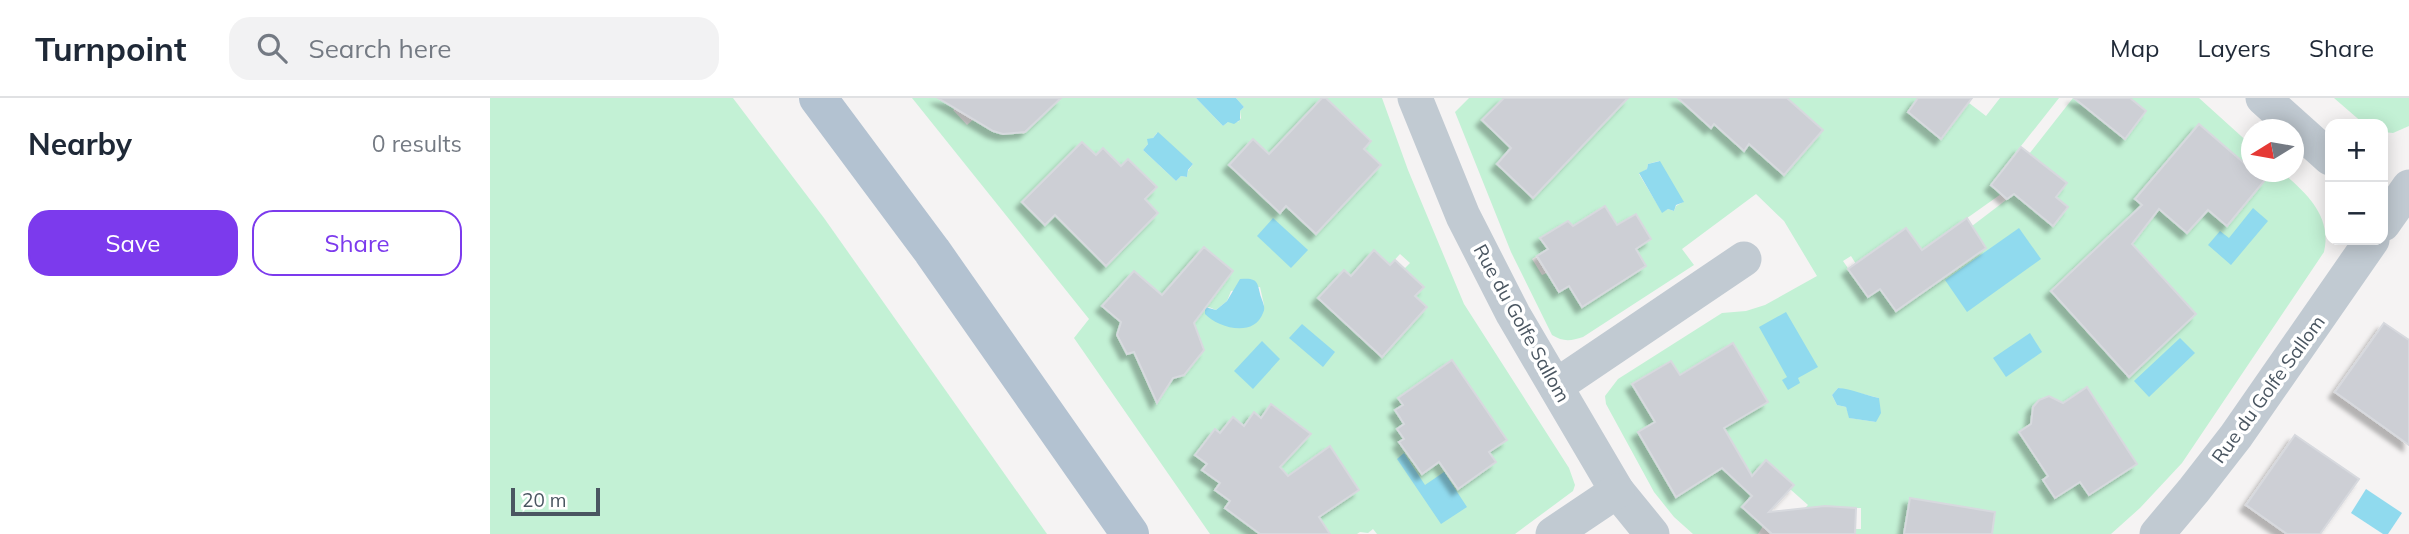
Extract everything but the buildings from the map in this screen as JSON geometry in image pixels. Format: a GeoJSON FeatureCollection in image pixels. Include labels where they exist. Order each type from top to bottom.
{"type":"FeatureCollection","features":[{"type":"Feature","properties":{"kind":"main road"},"geometry":{"type":"LineString","coordinates":[[818,98],[932,251],[1130,534]]}},
{"type":"Feature","properties":{"kind":"street","name":"Rue du Golfe Sallom"},"geometry":{"type":"LineString","coordinates":[[1415,98],[1469,227],[1513,314],[1616,491],[1652,534]]}},
{"type":"Feature","properties":{"kind":"street"},"geometry":{"type":"LineString","coordinates":[[2263,98],[2325,154]]}},
{"type":"Feature","properties":{"kind":"street","name":"Rue du Golfe Sallom"},"geometry":{"type":"LineString","coordinates":[[2157,534],[2236,436],[2391,216]]}},
{"type":"Feature","properties":{"kind":"street"},"geometry":{"type":"LineString","coordinates":[[1556,386],[1744,259]]}},
{"type":"Feature","properties":{"kind":"street"},"geometry":{"type":"LineString","coordinates":[[1553,534],[1616,491]]}},
{"type":"Feature","properties":{"kind":"green space"},"geometry":{"type":"Polygon","coordinates":[[[490,98],[733,98],[824,218],[1047,534],[490,534],[490,98]]]}},
{"type":"Feature","properties":{"kind":"green space"},"geometry":{"type":"Polygon","coordinates":[[[912,98],[950,98],[957,106],[953,110],[967,125],[975,118],[995,131],[1019,129],[1023,134],[1061,98],[1196,98],[1223,126],[1228,122],[1238,122],[1241,118],[1240,111],[1244,107],[1236,98],[1322,98],[1269,154],[1253,140],[1229,165],[1279,213],[1286,206],[1316,234],[1381,165],[1364,149],[1371,140],[1326,98],[1382,98],[1408,170],[1464,304],[1569,468],[1575,485],[1573,491],[1515,534],[1377,534],[1373,529],[1368,533],[1330,534],[1319,517],[1359,490],[1331,448],[1266,534],[1210,534],[1074,338],[1089,319],[912,98]],[[1157,133],[1143,150],[1176,181],[1181,176],[1187,177],[1193,164],[1157,133]],[[1082,142],[1022,202],[1067,203],[1098,234],[1086,246],[1106,266],[1158,213],[1145,199],[1157,187],[1129,159],[1121,166],[1103,148],[1096,155],[1082,142]],[[1204,247],[1162,295],[1134,271],[1102,306],[1121,322],[1117,335],[1127,354],[1134,352],[1150,390],[1164,392],[1169,380],[1184,375],[1204,350],[1189,311],[1209,303],[1233,271],[1204,247]],[[1374,251],[1351,276],[1344,270],[1318,298],[1382,356],[1427,308],[1415,296],[1404,269],[1410,263],[1400,254],[1390,265],[1374,251]],[[1260,287],[1231,291],[1227,301],[1216,310],[1209,307],[1203,310],[1260,318],[1264,305],[1260,287]],[[1452,360],[1398,398],[1403,405],[1395,410],[1404,424],[1397,429],[1404,439],[1399,442],[1421,474],[1439,462],[1489,452],[1507,440],[1486,409],[1478,414],[1474,392],[1452,360]],[[1271,404],[1261,418],[1255,413],[1244,426],[1233,417],[1220,433],[1195,455],[1207,464],[1203,470],[1220,483],[1215,490],[1230,501],[1272,469],[1303,428],[1271,404]]]}},
{"type":"Feature","properties":{"kind":"green space"},"geometry":{"type":"Polygon","coordinates":[[[1469,98],[1504,98],[1483,121],[1511,148],[1497,164],[1533,198],[1628,98],[1682,98],[1681,101],[1711,127],[1717,120],[1744,150],[1749,144],[1823,130],[1787,98],[1918,98],[1908,112],[1941,138],[1969,103],[1986,116],[2000,98],[2059,98],[1991,184],[2001,194],[1922,250],[1906,228],[1856,264],[1851,256],[1843,261],[1868,297],[1880,289],[1896,311],[1986,248],[1972,226],[2014,194],[2054,226],[2068,208],[2056,197],[2029,154],[2073,98],[2124,139],[2146,111],[2130,98],[2199,98],[2241,136],[2241,160],[2200,125],[2136,199],[2154,215],[2159,209],[2187,233],[2208,210],[2227,225],[2264,182],[2293,182],[2315,207],[2325,233],[2324,252],[2182,463],[2140,508],[2111,534],[1992,534],[1995,512],[1910,499],[1904,534],[1855,534],[1855,529],[1861,529],[1861,508],[1805,508],[1808,505],[1790,489],[1793,485],[1766,460],[1753,475],[1752,496],[1742,507],[1763,526],[1758,534],[1693,534],[1674,517],[1654,492],[1606,404],[1605,396],[1618,379],[1722,313],[1746,311],[1765,305],[1817,276],[1784,221],[1756,194],[1682,249],[1694,265],[1583,337],[1567,340],[1552,335],[1511,252],[1455,112],[1469,98]],[[1659,161],[1648,164],[1647,169],[1639,174],[1662,212],[1668,209],[1674,211],[1676,206],[1683,202],[1659,161]],[[1604,206],[1573,226],[1567,221],[1541,239],[1548,249],[1532,259],[1542,275],[1547,273],[1559,291],[1569,286],[1582,306],[1646,266],[1636,249],[1651,239],[1636,214],[1617,225],[1604,206]],[[2117,229],[2051,291],[2076,318],[2096,319],[2085,330],[2129,377],[2196,314],[2152,268],[2129,273],[2145,258],[2117,229]],[[1733,343],[1680,375],[1671,361],[1633,384],[1655,422],[1638,433],[1676,496],[1724,428],[1768,402],[1733,343]],[[1838,388],[1832,395],[1837,405],[1846,407],[1850,418],[1876,422],[1879,398],[1838,388]],[[2049,396],[2037,402],[2035,421],[2019,432],[2048,476],[2043,480],[2055,498],[2080,482],[2089,495],[2136,464],[2058,400],[2049,396]]]}},
{"type":"Feature","properties":{"kind":"green space"},"geometry":{"type":"Polygon","coordinates":[[[2334,98],[2409,98],[2409,126],[2393,133],[2388,132],[2388,119],[2358,119],[2334,98]]]}},
{"type":"Feature","properties":{"kind":"water"},"geometry":{"type":"Polygon","coordinates":[[[1196,98],[1236,98],[1244,107],[1240,111],[1240,120],[1234,124],[1228,122],[1223,126],[1196,98]]]}},
{"type":"Feature","properties":{"kind":"water"},"geometry":{"type":"Polygon","coordinates":[[[1158,132],[1193,164],[1187,177],[1181,176],[1176,181],[1143,150],[1148,144],[1147,139],[1153,138],[1158,132]]]}},
{"type":"Feature","properties":{"kind":"water"},"geometry":{"type":"Polygon","coordinates":[[[1660,161],[1684,202],[1676,205],[1674,211],[1668,209],[1662,213],[1639,173],[1647,169],[1648,164],[1660,161]]]}},
{"type":"Feature","properties":{"kind":"water"},"geometry":{"type":"Polygon","coordinates":[[[2253,208],[2268,221],[2231,265],[2208,245],[2220,231],[2229,238],[2253,208]]]}},
{"type":"Feature","properties":{"kind":"water"},"geometry":{"type":"Polygon","coordinates":[[[1273,218],[1308,250],[1291,268],[1257,236],[1273,218]]]}},
{"type":"Feature","properties":{"kind":"water"},"geometry":{"type":"Polygon","coordinates":[[[2019,228],[2041,259],[1967,312],[1945,280],[2019,228]]]}},
{"type":"Feature","properties":{"kind":"water"},"geometry":{"type":"Polygon","coordinates":[[[1240,279],[1254,280],[1258,285],[1264,311],[1258,321],[1252,326],[1236,328],[1218,323],[1205,314],[1205,307],[1216,310],[1227,301],[1240,279]]]}},
{"type":"Feature","properties":{"kind":"water"},"geometry":{"type":"Polygon","coordinates":[[[1786,312],[1818,367],[1798,378],[1800,383],[1788,390],[1782,380],[1787,377],[1759,327],[1786,312]]]}},
{"type":"Feature","properties":{"kind":"water"},"geometry":{"type":"Polygon","coordinates":[[[1302,324],[1335,352],[1323,367],[1289,338],[1302,324]]]}},
{"type":"Feature","properties":{"kind":"water"},"geometry":{"type":"Polygon","coordinates":[[[2030,333],[2042,352],[2006,377],[1993,358],[2030,333]]]}},
{"type":"Feature","properties":{"kind":"water"},"geometry":{"type":"Polygon","coordinates":[[[2180,338],[2195,353],[2149,397],[2134,381],[2180,338]]]}},
{"type":"Feature","properties":{"kind":"water"},"geometry":{"type":"Polygon","coordinates":[[[1262,341],[1280,359],[1253,389],[1234,371],[1262,341]]]}},
{"type":"Feature","properties":{"kind":"water"},"geometry":{"type":"Polygon","coordinates":[[[1838,388],[1879,398],[1881,413],[1876,422],[1849,418],[1846,407],[1837,405],[1832,395],[1838,388]]]}},
{"type":"Feature","properties":{"kind":"water"},"geometry":{"type":"Polygon","coordinates":[[[1404,453],[1425,485],[1444,472],[1467,507],[1441,524],[1397,459],[1404,453]]]}},
{"type":"Feature","properties":{"kind":"water"},"geometry":{"type":"Polygon","coordinates":[[[2366,489],[2402,513],[2388,534],[2383,534],[2351,513],[2366,489]]]}}]}
